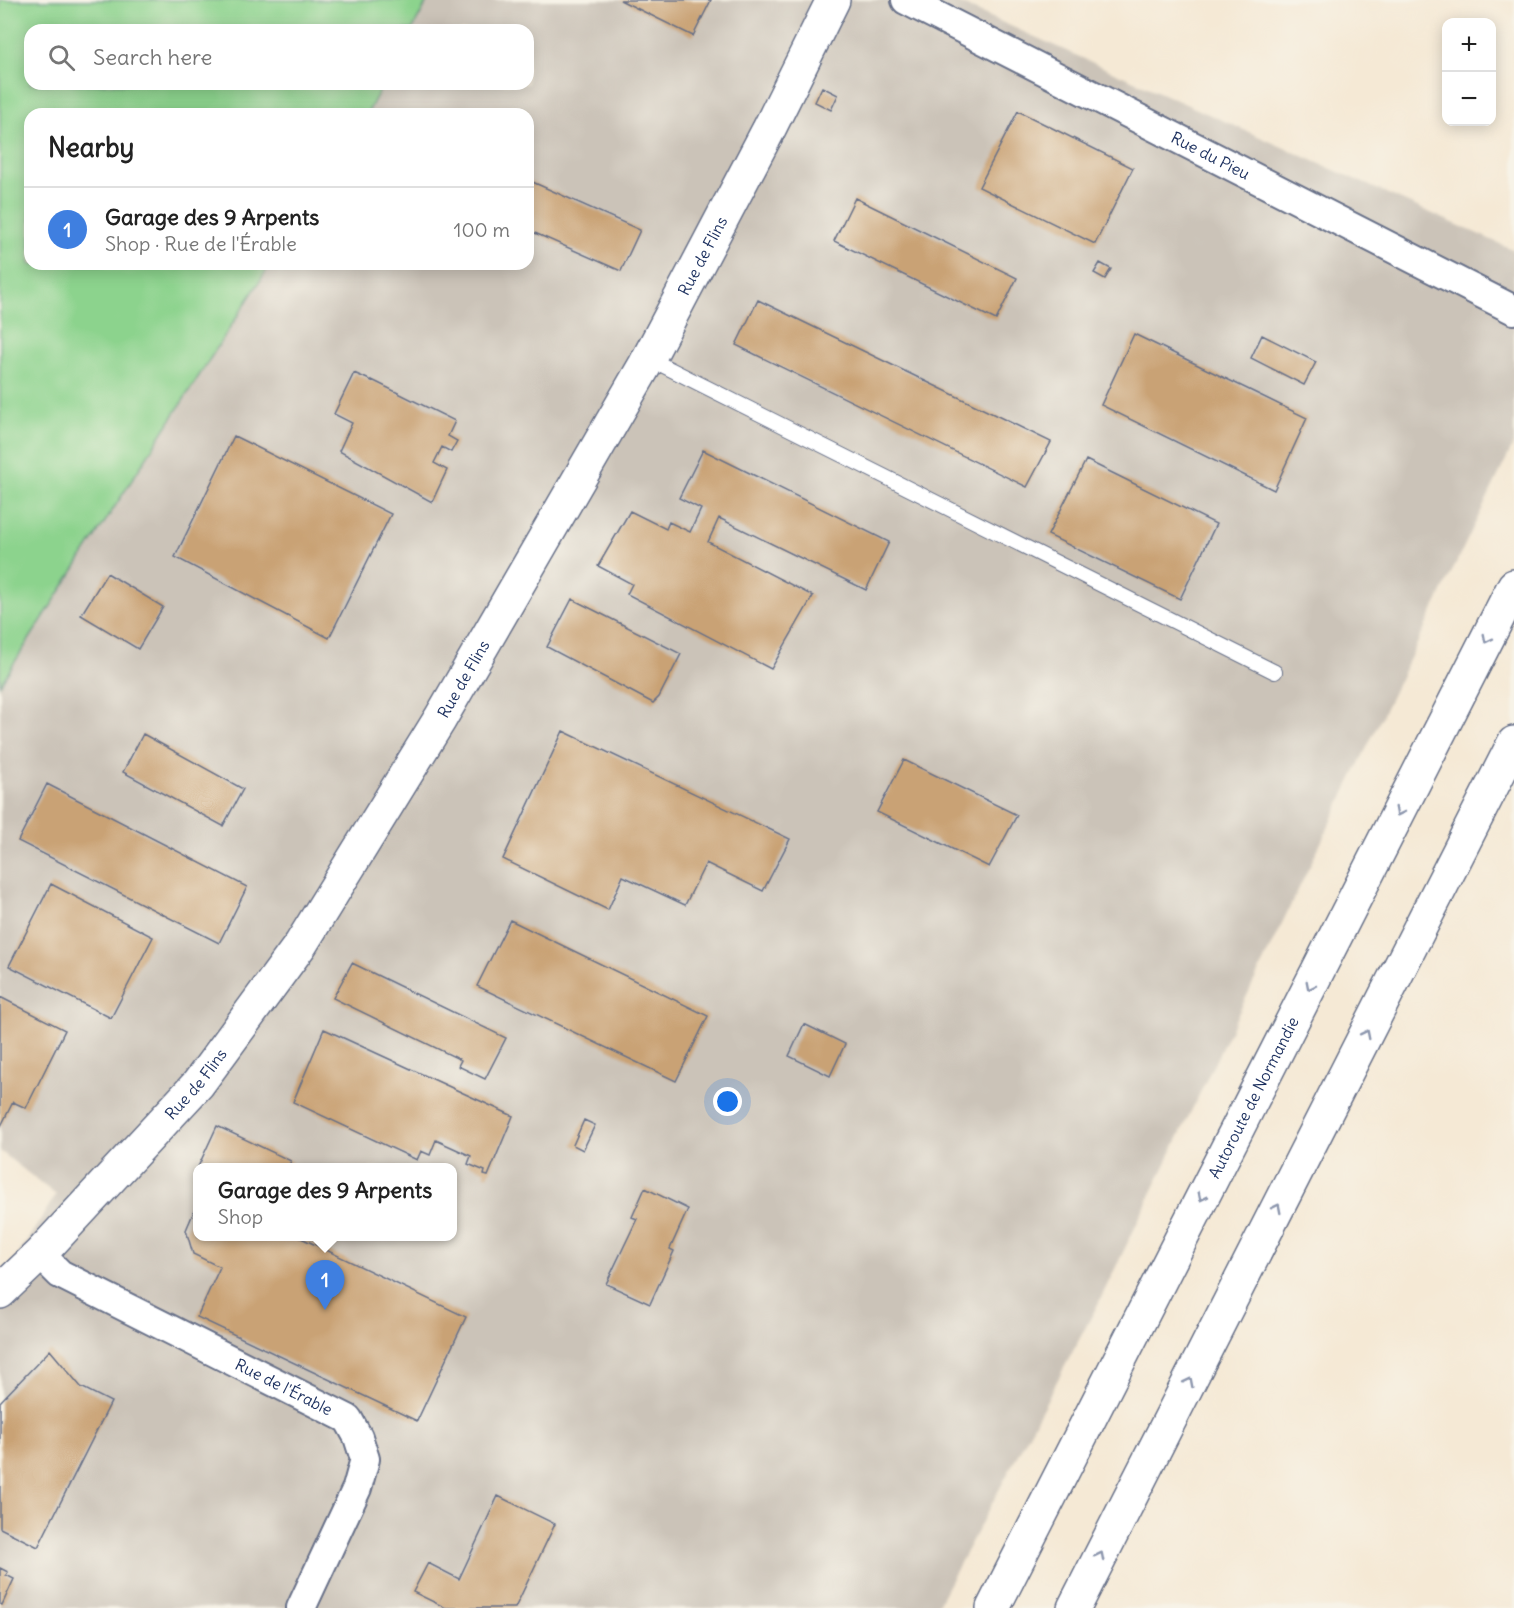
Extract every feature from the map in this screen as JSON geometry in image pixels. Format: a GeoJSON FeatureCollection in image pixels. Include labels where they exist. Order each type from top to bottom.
{"type":"FeatureCollection","features":[{"type":"Feature","properties":{"kind":"main road","name":"Rue de Flins"},"geometry":{"type":"LineString","coordinates":[[0,1292],[40,1254],[198,1084],[301,944],[440,720],[648,358],[768,131],[833,0]]}},
{"type":"Feature","properties":{"kind":"main road","name":"Autoroute de Normandie"},"geometry":{"type":"LineString","coordinates":[[993,1608],[1514,586]]}},
{"type":"Feature","properties":{"kind":"main road"},"geometry":{"type":"LineString","coordinates":[[1074,1608],[1514,743]]}},
{"type":"Feature","properties":{"kind":"street","name":"Rue du Pieu"},"geometry":{"type":"LineString","coordinates":[[906,0],[1514,310]]}},
{"type":"Feature","properties":{"kind":"street","name":"Rue de l'Érable"},"geometry":{"type":"LineString","coordinates":[[40,1254],[60,1274],[348,1419],[358,1437],[365,1459],[357,1488],[301,1608]]}},
{"type":"Feature","properties":{"kind":"lane"},"geometry":{"type":"LineString","coordinates":[[648,358],[1275,672]]}},
{"type":"Feature","properties":{"kind":"shaded area"},"geometry":{"type":"Polygon","coordinates":[[[428,0],[952,0],[1514,250],[1514,443],[1097,1306],[936,1608],[0,1608],[0,1283],[56,1195],[0,1151],[0,685],[267,270],[534,270],[534,108],[370,108],[380,90],[534,90],[534,24],[415,24],[428,0]]]}},
{"type":"Feature","properties":{"kind":"green space"},"geometry":{"type":"Polygon","coordinates":[[[0,0],[428,0],[415,24],[24,24],[24,90],[380,90],[370,108],[24,108],[24,270],[267,270],[0,685],[0,0]]]}},
{"type":"Feature","properties":{"kind":"building"},"geometry":{"type":"Polygon","coordinates":[[[620,0],[711,0],[693,36],[620,0]]]}},
{"type":"Feature","properties":{"kind":"building"},"geometry":{"type":"Polygon","coordinates":[[[822,87],[838,95],[831,110],[815,102],[822,87]]]}},
{"type":"Feature","properties":{"kind":"building"},"geometry":{"type":"Polygon","coordinates":[[[1018,111],[1133,168],[1095,244],[979,187],[1018,111]]]}},
{"type":"Feature","properties":{"kind":"building"},"geometry":{"type":"Polygon","coordinates":[[[534,183],[640,230],[621,271],[534,233],[534,183]]]}},
{"type":"Feature","properties":{"kind":"building"},"geometry":{"type":"Polygon","coordinates":[[[855,198],[1017,278],[996,320],[834,241],[855,198]]]}},
{"type":"Feature","properties":{"kind":"building"},"geometry":{"type":"Polygon","coordinates":[[[1100,263],[1111,269],[1105,279],[1094,273],[1100,263]]]}},
{"type":"Feature","properties":{"kind":"building"},"geometry":{"type":"Polygon","coordinates":[[[758,300],[1051,442],[1027,487],[736,345],[758,300]]]}},
{"type":"Feature","properties":{"kind":"building"},"geometry":{"type":"Polygon","coordinates":[[[1134,334],[1307,418],[1274,490],[1101,405],[1134,334]]]}},
{"type":"Feature","properties":{"kind":"building"},"geometry":{"type":"Polygon","coordinates":[[[1262,335],[1316,362],[1304,385],[1251,358],[1262,335]]]}},
{"type":"Feature","properties":{"kind":"building"},"geometry":{"type":"Polygon","coordinates":[[[354,373],[455,421],[448,436],[457,441],[451,452],[442,447],[434,463],[447,470],[432,502],[339,451],[352,423],[334,414],[354,373]]]}},
{"type":"Feature","properties":{"kind":"building"},"geometry":{"type":"Polygon","coordinates":[[[234,436],[391,514],[329,638],[175,557],[234,436]]]}},
{"type":"Feature","properties":{"kind":"building"},"geometry":{"type":"Polygon","coordinates":[[[703,450],[889,542],[866,590],[719,518],[708,542],[813,596],[771,669],[627,594],[632,584],[598,566],[630,511],[666,529],[669,522],[690,532],[701,509],[679,498],[703,450]]]}},
{"type":"Feature","properties":{"kind":"building"},"geometry":{"type":"Polygon","coordinates":[[[1086,460],[1216,524],[1180,599],[1048,535],[1086,460]]]}},
{"type":"Feature","properties":{"kind":"building"},"geometry":{"type":"Polygon","coordinates":[[[107,573],[163,607],[138,649],[81,615],[107,573]]]}},
{"type":"Feature","properties":{"kind":"building"},"geometry":{"type":"Polygon","coordinates":[[[572,599],[681,654],[659,697],[653,703],[547,647],[572,599]]]}},
{"type":"Feature","properties":{"kind":"building"},"geometry":{"type":"Polygon","coordinates":[[[563,731],[790,839],[763,891],[706,863],[685,905],[623,876],[608,910],[503,859],[563,731]]]}},
{"type":"Feature","properties":{"kind":"building"},"geometry":{"type":"Polygon","coordinates":[[[143,734],[243,789],[223,826],[123,772],[143,734]]]}},
{"type":"Feature","properties":{"kind":"building"},"geometry":{"type":"Polygon","coordinates":[[[904,760],[1017,815],[989,867],[877,812],[904,760]]]}},
{"type":"Feature","properties":{"kind":"building"},"geometry":{"type":"Polygon","coordinates":[[[47,784],[247,887],[219,943],[18,841],[47,784]]]}},
{"type":"Feature","properties":{"kind":"building"},"geometry":{"type":"Polygon","coordinates":[[[51,884],[153,937],[111,1018],[9,966],[51,884]]]}},
{"type":"Feature","properties":{"kind":"building"},"geometry":{"type":"Polygon","coordinates":[[[510,920],[708,1016],[676,1081],[477,986],[510,920]]]}},
{"type":"Feature","properties":{"kind":"building"},"geometry":{"type":"Polygon","coordinates":[[[352,963],[506,1038],[485,1079],[458,1066],[461,1060],[333,998],[352,963]]]}},
{"type":"Feature","properties":{"kind":"building"},"geometry":{"type":"Polygon","coordinates":[[[0,997],[65,1030],[26,1108],[13,1102],[0,1128],[0,997]]]}},
{"type":"Feature","properties":{"kind":"building"},"geometry":{"type":"Polygon","coordinates":[[[804,1024],[845,1044],[830,1076],[789,1056],[804,1024]]]}},
{"type":"Feature","properties":{"kind":"building"},"geometry":{"type":"Polygon","coordinates":[[[324,1029],[513,1116],[488,1176],[484,1175],[485,1171],[468,1164],[471,1156],[436,1140],[430,1155],[421,1151],[417,1160],[293,1102],[324,1029]]]}},
{"type":"Feature","properties":{"kind":"building"},"geometry":{"type":"Polygon","coordinates":[[[584,1120],[595,1125],[583,1150],[573,1145],[584,1120]]]}},
{"type":"Feature","properties":{"kind":"building"},"geometry":{"type":"Polygon","coordinates":[[[217,1126],[291,1161],[290,1163],[200,1163],[217,1126]]]}},
{"type":"Feature","properties":{"kind":"building"},"geometry":{"type":"Polygon","coordinates":[[[645,1188],[688,1209],[670,1249],[674,1251],[650,1304],[606,1284],[637,1219],[632,1217],[645,1188]]]}},
{"type":"Feature","properties":{"kind":"building"},"geometry":{"type":"Polygon","coordinates":[[[193,1214],[193,1241],[307,1241],[466,1317],[417,1421],[197,1317],[220,1267],[193,1254],[186,1230],[193,1214]]]}},
{"type":"Feature","properties":{"kind":"building"},"geometry":{"type":"Polygon","coordinates":[[[50,1350],[81,1387],[111,1402],[38,1547],[0,1528],[0,1402],[50,1350]]]}},
{"type":"Feature","properties":{"kind":"building"},"geometry":{"type":"Polygon","coordinates":[[[498,1496],[555,1524],[515,1608],[446,1608],[413,1592],[428,1563],[459,1579],[498,1496]]]}},
{"type":"Feature","properties":{"kind":"building"},"geometry":{"type":"Polygon","coordinates":[[[0,1568],[14,1579],[2,1605],[0,1604],[0,1568]]]}},
{"type":"Feature","properties":{"kind":"place","name":"Garage des 9 Arpents"},"geometry":{"type":"Point","coordinates":[325,1310]}}]}
